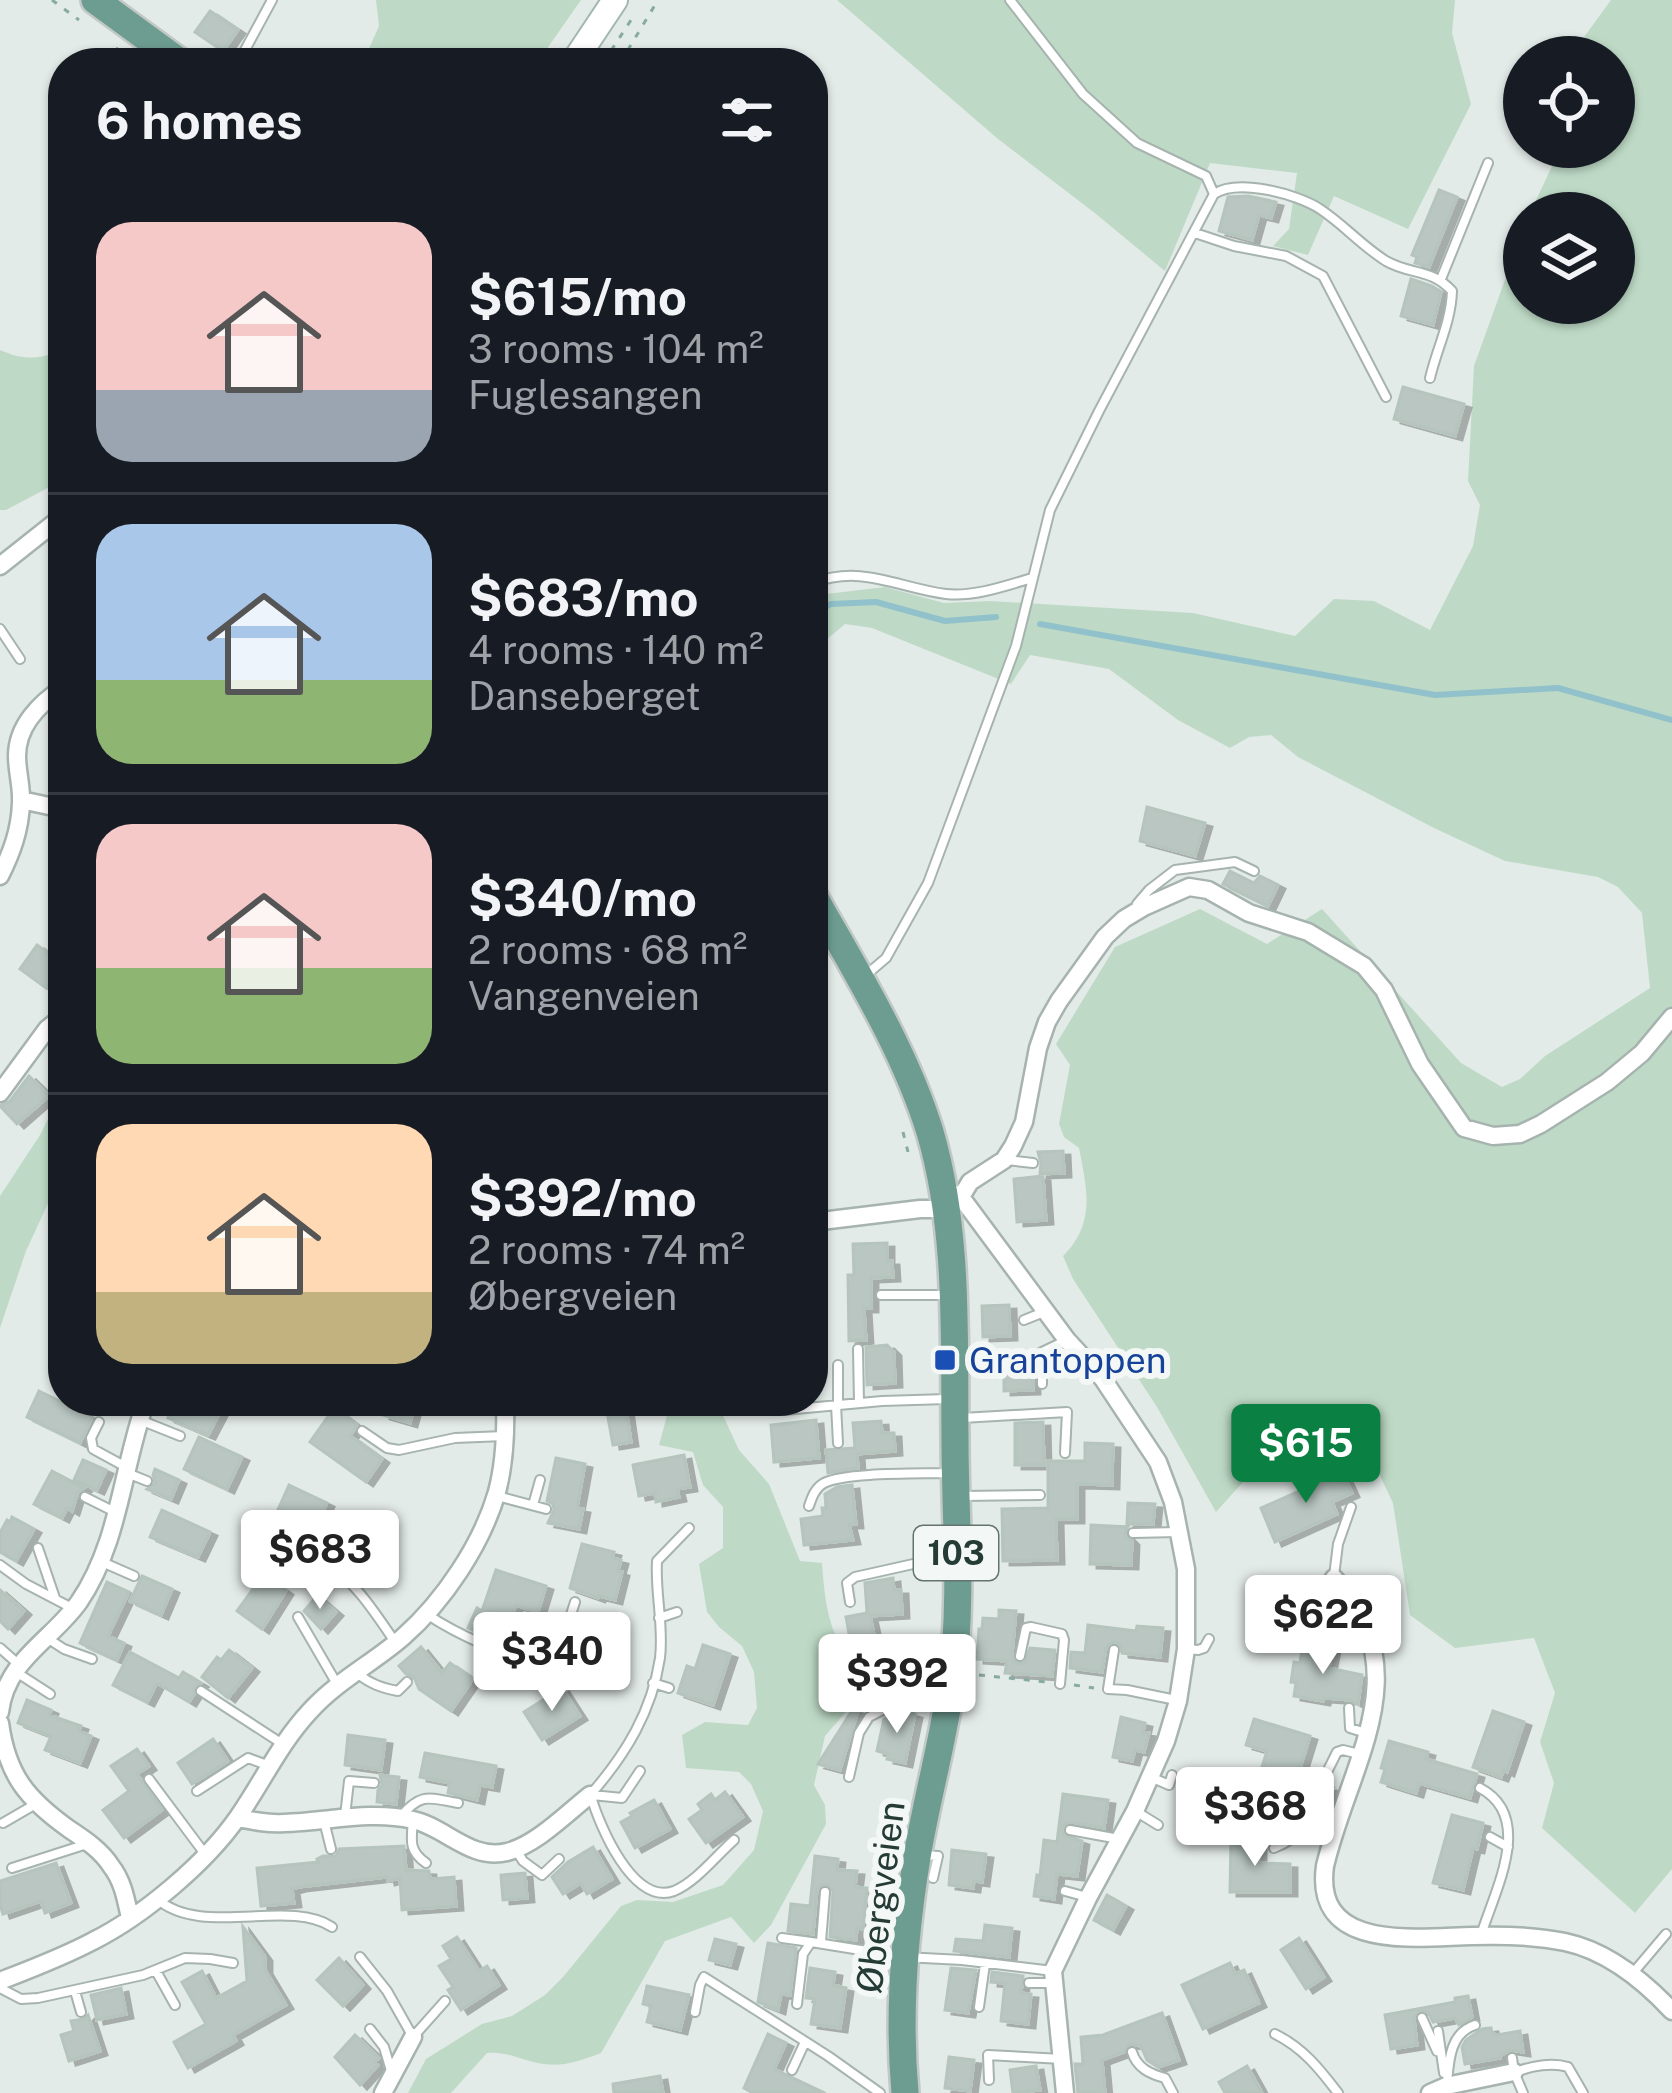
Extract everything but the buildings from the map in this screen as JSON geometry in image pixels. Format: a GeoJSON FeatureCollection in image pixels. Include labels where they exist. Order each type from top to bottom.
{"type":"FeatureCollection","features":[{"type":"Feature","properties":{"kind":"main road"},"geometry":{"type":"LineString","coordinates":[[95,0],[161,48]]}},
{"type":"Feature","properties":{"kind":"main road","name":"Øbergveien"},"geometry":{"type":"LineString","coordinates":[[828,922],[883,1019],[917,1095],[950,1198],[956,1484],[953,1673],[925,1866],[904,1957],[905,2093]]}},
{"type":"Feature","properties":{"kind":"street"},"geometry":{"type":"LineString","coordinates":[[587,48],[625,6]]}},
{"type":"Feature","properties":{"kind":"street"},"geometry":{"type":"LineString","coordinates":[[0,566],[48,528]]}},
{"type":"Feature","properties":{"kind":"street"},"geometry":{"type":"LineString","coordinates":[[0,876],[16,842],[22,800],[16,752],[23,730],[48,698]]}},
{"type":"Feature","properties":{"kind":"street"},"geometry":{"type":"LineString","coordinates":[[22,800],[48,806]]}},
{"type":"Feature","properties":{"kind":"street"},"geometry":{"type":"LineString","coordinates":[[828,1220],[920,1209],[950,1198],[1004,1160],[1024,1123],[1038,1048],[1059,1001],[1105,937],[1124,919],[1189,887],[1208,890],[1250,913],[1288,924],[1364,966],[1384,990],[1420,1064],[1464,1128],[1493,1136],[1520,1134],[1607,1082],[1642,1053],[1672,1017]]}},
{"type":"Feature","properties":{"kind":"street"},"geometry":{"type":"LineString","coordinates":[[0,1093],[48,1027]]}},
{"type":"Feature","properties":{"kind":"street"},"geometry":{"type":"LineString","coordinates":[[950,1198],[1103,1379],[1158,1462],[1173,1502],[1186,1569],[1178,1701],[1152,1778],[1088,1898],[1053,1977],[1065,2093]]}},
{"type":"Feature","properties":{"kind":"street"},"geometry":{"type":"LineString","coordinates":[[0,1712],[16,1668],[74,1608],[100,1562],[140,1416]]}},
{"type":"Feature","properties":{"kind":"street"},"geometry":{"type":"LineString","coordinates":[[2,1978],[97,1940],[206,1856],[238,1818],[282,1743],[320,1700],[427,1614],[477,1538],[496,1496],[505,1416]]}},
{"type":"Feature","properties":{"kind":"street"},"geometry":{"type":"LineString","coordinates":[[1334,1578],[1364,1618],[1378,1688],[1322,1884],[1333,1909],[1351,1926],[1396,1939],[1481,1936],[1567,1942],[1632,1974],[1672,2011]]}},
{"type":"Feature","properties":{"kind":"street"},"geometry":{"type":"LineString","coordinates":[[0,1723],[2,1747],[16,1778],[36,1804],[113,1867],[130,1918]]}},
{"type":"Feature","properties":{"kind":"street"},"geometry":{"type":"LineString","coordinates":[[238,1818],[283,1823],[371,1815],[407,1819],[478,1851],[496,1854],[533,1840],[590,1795]]}},
{"type":"Feature","properties":{"kind":"street"},"geometry":{"type":"LineString","coordinates":[[383,2093],[413,2037]]}},
{"type":"Feature","properties":{"kind":"street"},"geometry":{"type":"LineString","coordinates":[[1438,2090],[1513,2065]]}},
{"type":"Feature","properties":{"kind":"lane"},"geometry":{"type":"LineString","coordinates":[[246,48],[272,0]]}},
{"type":"Feature","properties":{"kind":"lane"},"geometry":{"type":"LineString","coordinates":[[1010,0],[1083,94],[1136,143],[1206,176],[1214,194]]}},
{"type":"Feature","properties":{"kind":"lane"},"geometry":{"type":"LineString","coordinates":[[1441,279],[1488,163]]}},
{"type":"Feature","properties":{"kind":"lane"},"geometry":{"type":"LineString","coordinates":[[861,980],[886,958],[928,883],[1016,646],[1050,510],[1214,194],[1226,187],[1275,191],[1318,208],[1392,265],[1441,279],[1452,291],[1451,317],[1430,378]]}},
{"type":"Feature","properties":{"kind":"lane"},"geometry":{"type":"LineString","coordinates":[[1195,233],[1286,256],[1323,276],[1386,397]]}},
{"type":"Feature","properties":{"kind":"lane"},"geometry":{"type":"LineString","coordinates":[[828,579],[850,574],[950,595],[1032,578]]}},
{"type":"Feature","properties":{"kind":"lane"},"geometry":{"type":"LineString","coordinates":[[0,629],[20,658]]}},
{"type":"Feature","properties":{"kind":"lane"},"geometry":{"type":"LineString","coordinates":[[1124,919],[1174,870],[1235,862],[1254,871]]}},
{"type":"Feature","properties":{"kind":"lane"},"geometry":{"type":"LineString","coordinates":[[1004,1160],[1033,1163]]}},
{"type":"Feature","properties":{"kind":"lane"},"geometry":{"type":"LineString","coordinates":[[881,1295],[953,1295]]}},
{"type":"Feature","properties":{"kind":"lane"},"geometry":{"type":"LineString","coordinates":[[1024,1320],[1046,1312]]}},
{"type":"Feature","properties":{"kind":"lane"},"geometry":{"type":"LineString","coordinates":[[1042,1384],[1042,1352],[1067,1340]]}},
{"type":"Feature","properties":{"kind":"lane"},"geometry":{"type":"LineString","coordinates":[[858,1349],[859,1403]]}},
{"type":"Feature","properties":{"kind":"lane"},"geometry":{"type":"LineString","coordinates":[[838,1365],[838,1443]]}},
{"type":"Feature","properties":{"kind":"lane"},"geometry":{"type":"LineString","coordinates":[[828,1406],[1067,1412],[1065,1453]]}},
{"type":"Feature","properties":{"kind":"lane"},"geometry":{"type":"LineString","coordinates":[[139,1419],[180,1436]]}},
{"type":"Feature","properties":{"kind":"lane"},"geometry":{"type":"LineString","coordinates":[[99,1422],[91,1438],[93,1449],[147,1480]]}},
{"type":"Feature","properties":{"kind":"lane"},"geometry":{"type":"LineString","coordinates":[[362,1431],[387,1448],[399,1450],[455,1438],[506,1436]]}},
{"type":"Feature","properties":{"kind":"lane"},"geometry":{"type":"LineString","coordinates":[[809,1506],[827,1482],[869,1475],[1040,1496]]}},
{"type":"Feature","properties":{"kind":"lane"},"geometry":{"type":"LineString","coordinates":[[533,1505],[540,1480]]}},
{"type":"Feature","properties":{"kind":"lane"},"geometry":{"type":"LineString","coordinates":[[496,1496],[546,1509]]}},
{"type":"Feature","properties":{"kind":"lane"},"geometry":{"type":"LineString","coordinates":[[85,1497],[116,1512]]}},
{"type":"Feature","properties":{"kind":"lane"},"geometry":{"type":"LineString","coordinates":[[1334,1578],[1338,1544],[1351,1508]]}},
{"type":"Feature","properties":{"kind":"lane"},"geometry":{"type":"LineString","coordinates":[[590,1795],[615,1767],[642,1722],[660,1656],[657,1561],[689,1528]]}},
{"type":"Feature","properties":{"kind":"lane"},"geometry":{"type":"LineString","coordinates":[[1133,1533],[1179,1532]]}},
{"type":"Feature","properties":{"kind":"lane"},"geometry":{"type":"LineString","coordinates":[[38,1548],[56,1599]]}},
{"type":"Feature","properties":{"kind":"lane"},"geometry":{"type":"LineString","coordinates":[[850,1602],[847,1583],[855,1577],[956,1554]]}},
{"type":"Feature","properties":{"kind":"lane"},"geometry":{"type":"LineString","coordinates":[[322,1560],[339,1570],[396,1643]]}},
{"type":"Feature","properties":{"kind":"lane"},"geometry":{"type":"LineString","coordinates":[[100,1562],[134,1576]]}},
{"type":"Feature","properties":{"kind":"lane"},"geometry":{"type":"LineString","coordinates":[[0,1565],[74,1608]]}},
{"type":"Feature","properties":{"kind":"lane"},"geometry":{"type":"LineString","coordinates":[[427,1614],[496,1648],[520,1657],[537,1657],[552,1648],[567,1627],[575,1602]]}},
{"type":"Feature","properties":{"kind":"lane"},"geometry":{"type":"LineString","coordinates":[[659,1618],[677,1612]]}},
{"type":"Feature","properties":{"kind":"lane"},"geometry":{"type":"LineString","coordinates":[[298,1617],[338,1685]]}},
{"type":"Feature","properties":{"kind":"lane"},"geometry":{"type":"LineString","coordinates":[[496,1648],[512,1632],[534,1624]]}},
{"type":"Feature","properties":{"kind":"lane"},"geometry":{"type":"LineString","coordinates":[[1020,1656],[1026,1628],[1062,1634],[1060,1684]]}},
{"type":"Feature","properties":{"kind":"lane"},"geometry":{"type":"LineString","coordinates":[[46,1637],[92,1659]]}},
{"type":"Feature","properties":{"kind":"lane"},"geometry":{"type":"LineString","coordinates":[[1180,1653],[1204,1648],[1209,1639]]}},
{"type":"Feature","properties":{"kind":"lane"},"geometry":{"type":"LineString","coordinates":[[0,1648],[16,1668],[50,1694]]}},
{"type":"Feature","properties":{"kind":"lane"},"geometry":{"type":"LineString","coordinates":[[1114,1650],[1108,1689],[1178,1701]]}},
{"type":"Feature","properties":{"kind":"lane"},"geometry":{"type":"LineString","coordinates":[[520,1657],[533,1676],[545,1683],[554,1680]]}},
{"type":"Feature","properties":{"kind":"lane"},"geometry":{"type":"LineString","coordinates":[[356,1672],[381,1688],[398,1691],[407,1682]]}},
{"type":"Feature","properties":{"kind":"lane"},"geometry":{"type":"LineString","coordinates":[[849,1777],[859,1732],[869,1717],[953,1673]]}},
{"type":"Feature","properties":{"kind":"lane"},"geometry":{"type":"LineString","coordinates":[[653,1683],[669,1688]]}},
{"type":"Feature","properties":{"kind":"lane"},"geometry":{"type":"LineString","coordinates":[[201,1691],[282,1743]]}},
{"type":"Feature","properties":{"kind":"lane"},"geometry":{"type":"LineString","coordinates":[[1349,1708],[1350,1728],[1368,1734]]}},
{"type":"Feature","properties":{"kind":"lane"},"geometry":{"type":"LineString","coordinates":[[1321,1784],[1337,1752],[1360,1754]]}},
{"type":"Feature","properties":{"kind":"lane"},"geometry":{"type":"LineString","coordinates":[[197,1791],[248,1759],[269,1765]]}},
{"type":"Feature","properties":{"kind":"lane"},"geometry":{"type":"LineString","coordinates":[[590,1795],[622,1798],[640,1771]]}},
{"type":"Feature","properties":{"kind":"lane"},"geometry":{"type":"LineString","coordinates":[[1152,1778],[1169,1785],[1172,1775]]}},
{"type":"Feature","properties":{"kind":"lane"},"geometry":{"type":"LineString","coordinates":[[149,1779],[206,1856]]}},
{"type":"Feature","properties":{"kind":"lane"},"geometry":{"type":"LineString","coordinates":[[344,1818],[349,1781],[374,1783]]}},
{"type":"Feature","properties":{"kind":"lane"},"geometry":{"type":"LineString","coordinates":[[1480,1788],[1505,1810],[1509,1829],[1481,1936]]}},
{"type":"Feature","properties":{"kind":"lane"},"geometry":{"type":"LineString","coordinates":[[590,1795],[613,1848],[631,1875],[653,1890],[664,1892],[684,1885],[734,1840]]}},
{"type":"Feature","properties":{"kind":"lane"},"geometry":{"type":"LineString","coordinates":[[426,1863],[410,1846],[407,1819],[414,1801],[424,1797],[458,1803]]}},
{"type":"Feature","properties":{"kind":"lane"},"geometry":{"type":"LineString","coordinates":[[3,1823],[36,1804]]}},
{"type":"Feature","properties":{"kind":"lane"},"geometry":{"type":"LineString","coordinates":[[1135,1811],[1158,1825]]}},
{"type":"Feature","properties":{"kind":"lane"},"geometry":{"type":"LineString","coordinates":[[324,1820],[332,1849]]}},
{"type":"Feature","properties":{"kind":"lane"},"geometry":{"type":"LineString","coordinates":[[1274,1848],[1313,1829],[1334,1833]]}},
{"type":"Feature","properties":{"kind":"lane"},"geometry":{"type":"LineString","coordinates":[[1070,1830],[1120,1839]]}},
{"type":"Feature","properties":{"kind":"lane"},"geometry":{"type":"LineString","coordinates":[[1490,1837],[1508,1847]]}},
{"type":"Feature","properties":{"kind":"lane"},"geometry":{"type":"LineString","coordinates":[[12,1868],[88,1843]]}},
{"type":"Feature","properties":{"kind":"lane"},"geometry":{"type":"LineString","coordinates":[[515,1849],[523,1862],[542,1875],[560,1858]]}},
{"type":"Feature","properties":{"kind":"lane"},"geometry":{"type":"LineString","coordinates":[[1065,1891],[1088,1898]]}},
{"type":"Feature","properties":{"kind":"lane"},"geometry":{"type":"LineString","coordinates":[[796,2003],[803,1954],[816,1942],[825,1892]]}},
{"type":"Feature","properties":{"kind":"lane"},"geometry":{"type":"LineString","coordinates":[[156,1898],[176,1912],[322,1921],[332,1928]]}},
{"type":"Feature","properties":{"kind":"lane"},"geometry":{"type":"LineString","coordinates":[[1632,1974],[1666,1934]]}},
{"type":"Feature","properties":{"kind":"lane"},"geometry":{"type":"LineString","coordinates":[[782,1938],[1053,1977]]}},
{"type":"Feature","properties":{"kind":"lane"},"geometry":{"type":"LineString","coordinates":[[360,1957],[387,1991],[413,2037],[445,2001]]}},
{"type":"Feature","properties":{"kind":"lane"},"geometry":{"type":"LineString","coordinates":[[2,1978],[21,1999],[156,1971],[185,1958],[233,1963]]}},
{"type":"Feature","properties":{"kind":"lane"},"geometry":{"type":"LineString","coordinates":[[979,2007],[985,1964]]}},
{"type":"Feature","properties":{"kind":"lane"},"geometry":{"type":"LineString","coordinates":[[156,1971],[175,2006]]}},
{"type":"Feature","properties":{"kind":"lane"},"geometry":{"type":"LineString","coordinates":[[695,2012],[704,1977],[880,2093]]}},
{"type":"Feature","properties":{"kind":"lane"},"geometry":{"type":"LineString","coordinates":[[1030,1983],[1053,1977]]}},
{"type":"Feature","properties":{"kind":"lane"},"geometry":{"type":"LineString","coordinates":[[75,1991],[81,2012]]}},
{"type":"Feature","properties":{"kind":"lane"},"geometry":{"type":"LineString","coordinates":[[1422,2018],[1440,2058]]}},
{"type":"Feature","properties":{"kind":"lane"},"geometry":{"type":"LineString","coordinates":[[1438,2090],[1452,2047],[1464,2028],[1475,2025]]}},
{"type":"Feature","properties":{"kind":"lane"},"geometry":{"type":"LineString","coordinates":[[370,2030],[384,2047],[392,2075]]}},
{"type":"Feature","properties":{"kind":"lane"},"geometry":{"type":"LineString","coordinates":[[1438,2031],[1438,2090]]}},
{"type":"Feature","properties":{"kind":"lane"},"geometry":{"type":"LineString","coordinates":[[1275,2034],[1309,2057],[1338,2093]]}},
{"type":"Feature","properties":{"kind":"lane"},"geometry":{"type":"LineString","coordinates":[[792,2070],[805,2042]]}},
{"type":"Feature","properties":{"kind":"lane"},"geometry":{"type":"LineString","coordinates":[[1132,2053],[1144,2070],[1166,2078],[1173,2093]]}},
{"type":"Feature","properties":{"kind":"lane"},"geometry":{"type":"LineString","coordinates":[[988,2080],[988,2055],[1064,2060]]}},
{"type":"Feature","properties":{"kind":"lane"},"geometry":{"type":"LineString","coordinates":[[1523,2093],[1513,2065],[1568,2066],[1583,2093]]}},
{"type":"Feature","properties":{"kind":"path"},"geometry":{"type":"LineString","coordinates":[[629,48],[658,0]]}},
{"type":"Feature","properties":{"kind":"path"},"geometry":{"type":"LineString","coordinates":[[609,48],[625,6]]}},
{"type":"Feature","properties":{"kind":"path"},"geometry":{"type":"LineString","coordinates":[[898,1116],[909,1155]]}},
{"type":"Feature","properties":{"kind":"path"},"geometry":{"type":"LineString","coordinates":[[953,1673],[1108,1689]]}},
{"type":"Feature","properties":{"kind":"green space"},"geometry":{"type":"Polygon","coordinates":[[[376,0],[581,0],[547,48],[369,48],[379,26],[376,0]]]}},
{"type":"Feature","properties":{"kind":"green space"},"geometry":{"type":"Polygon","coordinates":[[[837,0],[1455,0],[1452,33],[1471,104],[1408,229],[1334,196],[1308,255],[1273,246],[1289,229],[1297,173],[1210,163],[1165,271],[998,139],[837,0]]]}},
{"type":"Feature","properties":{"kind":"green space"},"geometry":{"type":"Polygon","coordinates":[[[1611,0],[1672,0],[1672,1869],[1635,1913],[1542,1828],[1554,1783],[1540,1742],[1555,1693],[1534,1638],[1455,1648],[1410,1615],[1393,1503],[1354,1421],[1261,1462],[1216,1512],[1063,1256],[1081,1231],[1086,1191],[1079,1148],[1064,1137],[1059,1124],[1070,1065],[1056,1044],[1115,947],[1200,909],[1267,944],[1322,909],[1461,1063],[1502,1087],[1650,988],[1642,913],[1618,887],[1598,877],[1505,861],[1298,757],[1271,735],[1249,737],[1230,748],[1178,720],[1109,669],[1030,655],[1011,684],[872,628],[845,624],[828,638],[828,594],[885,587],[944,603],[990,601],[1193,613],[1295,636],[1334,599],[1374,601],[1430,630],[1473,546],[1480,505],[1468,481],[1474,366],[1503,285],[1503,324],[1635,324],[1635,192],[1540,192],[1551,168],[1635,168],[1635,36],[1585,36],[1611,0]]]}},
{"type":"Feature","properties":{"kind":"green space"},"geometry":{"type":"Polygon","coordinates":[[[0,350],[28,358],[48,355],[48,488],[0,510],[0,350]]]}},
{"type":"Feature","properties":{"kind":"green space"},"geometry":{"type":"Polygon","coordinates":[[[48,1119],[48,1203],[0,1328],[0,1196],[48,1119]]]}},
{"type":"Feature","properties":{"kind":"green space"},"geometry":{"type":"Polygon","coordinates":[[[667,1416],[723,1416],[739,1450],[769,1484],[800,1561],[822,1563],[832,1628],[864,1691],[825,1736],[814,1785],[825,1805],[826,1824],[771,1925],[754,1943],[731,1917],[665,1941],[601,2053],[552,2065],[487,2053],[451,2093],[408,2093],[426,2059],[482,2024],[512,2016],[545,1995],[621,1906],[637,1900],[673,1902],[723,1885],[754,1850],[763,1811],[751,1784],[739,1772],[686,1768],[682,1735],[705,1722],[748,1725],[757,1708],[754,1672],[742,1646],[707,1612],[699,1564],[723,1548],[723,1507],[703,1485],[693,1452],[659,1445],[667,1416]]]}},
{"type":"Feature","properties":{"kind":"waterway"},"geometry":{"type":"LineString","coordinates":[[828,606],[876,602],[945,621],[996,617]]}},
{"type":"Feature","properties":{"kind":"waterway"},"geometry":{"type":"LineString","coordinates":[[1040,624],[1435,695],[1558,688],[1672,720]]}},
{"type":"Feature","properties":{"kind":"place","name":"Grantoppen"},"geometry":{"type":"Point","coordinates":[945,1360]}}]}
